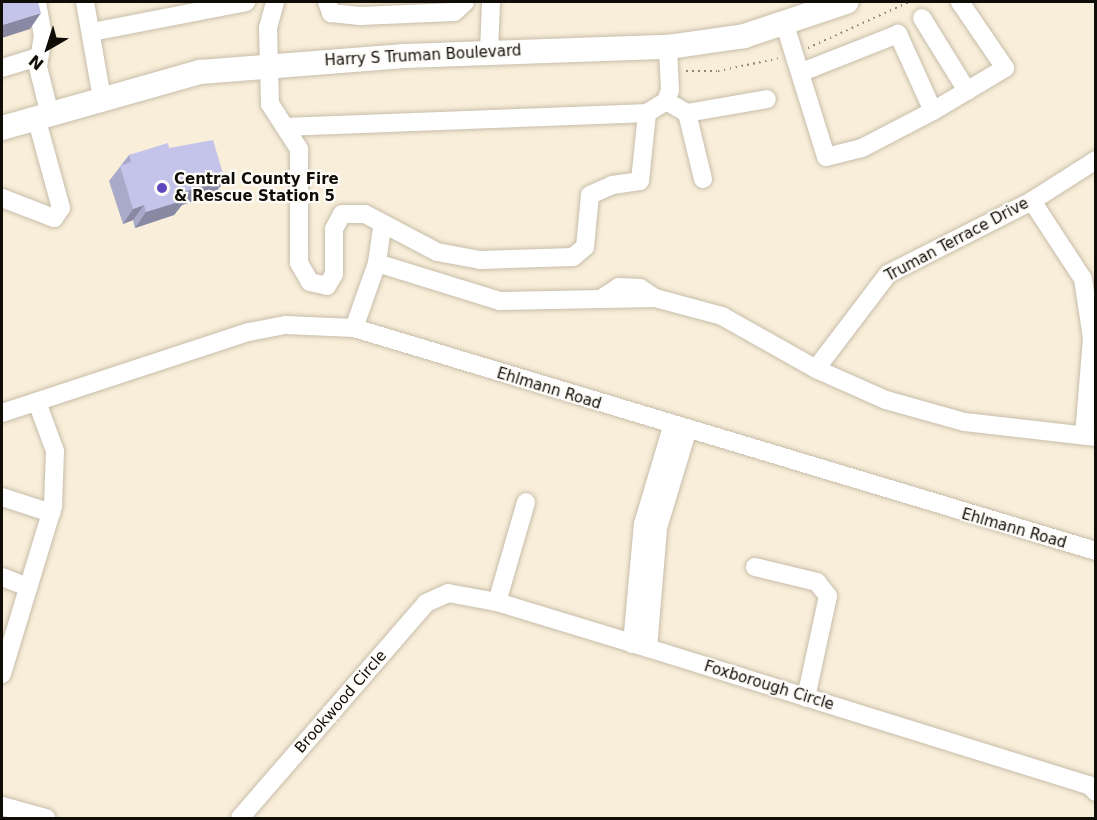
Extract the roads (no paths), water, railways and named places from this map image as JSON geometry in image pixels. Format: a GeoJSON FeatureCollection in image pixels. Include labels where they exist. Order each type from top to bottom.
{"type":"FeatureCollection","features":[{"type":"Feature","properties":{"kind":"main road","name":"Harry S Truman Boulevard"},"geometry":{"type":"LineString","coordinates":[[2,128],[200,72],[270,65],[489,52],[668,46],[785,25],[820,7],[846,2]]}},
{"type":"Feature","properties":{"kind":"street"},"geometry":{"type":"LineString","coordinates":[[2,198],[54,218],[62,208],[43,116],[38,2]]}},
{"type":"Feature","properties":{"kind":"street"},"geometry":{"type":"LineString","coordinates":[[85,2],[102,98]]}},
{"type":"Feature","properties":{"kind":"street"},"geometry":{"type":"LineString","coordinates":[[92,32],[246,2]]}},
{"type":"Feature","properties":{"kind":"street"},"geometry":{"type":"LineString","coordinates":[[275,2],[268,28],[270,104],[299,149],[299,263],[310,282],[327,286],[334,274],[334,229],[342,214],[364,214],[382,227],[399,228],[437,252],[480,260],[573,257],[585,247],[590,195],[612,185],[640,181],[647,113]]}},
{"type":"Feature","properties":{"kind":"street"},"geometry":{"type":"LineString","coordinates":[[327,2],[331,13],[360,16],[454,12],[465,2]]}},
{"type":"Feature","properties":{"kind":"street"},"geometry":{"type":"LineString","coordinates":[[489,52],[491,2]]}},
{"type":"Feature","properties":{"kind":"street"},"geometry":{"type":"LineString","coordinates":[[785,25],[802,72],[826,157],[862,148],[933,111],[1005,68],[964,3]]}},
{"type":"Feature","properties":{"kind":"street"},"geometry":{"type":"LineString","coordinates":[[922,18],[967,91]]}},
{"type":"Feature","properties":{"kind":"street"},"geometry":{"type":"LineString","coordinates":[[802,72],[898,34],[933,111]]}},
{"type":"Feature","properties":{"kind":"street"},"geometry":{"type":"LineString","coordinates":[[286,128],[647,113],[666,101],[671,76],[668,46]]}},
{"type":"Feature","properties":{"kind":"street"},"geometry":{"type":"LineString","coordinates":[[2,68],[39,57]]}},
{"type":"Feature","properties":{"kind":"street"},"geometry":{"type":"LineString","coordinates":[[666,101],[687,113],[767,99]]}},
{"type":"Feature","properties":{"kind":"street"},"geometry":{"type":"LineString","coordinates":[[687,113],[703,178]]}},
{"type":"Feature","properties":{"kind":"street","name":"Truman Terrace Drive"},"geometry":{"type":"LineString","coordinates":[[816,369],[888,274],[1032,201],[1095,160]]}},
{"type":"Feature","properties":{"kind":"street"},"geometry":{"type":"LineString","coordinates":[[377,263],[500,301],[656,298],[722,315],[816,369],[886,400],[965,422],[1090,436],[1092,338],[1083,279],[1032,201]]}},
{"type":"Feature","properties":{"kind":"street"},"geometry":{"type":"LineString","coordinates":[[354,328],[377,263],[382,227]]}},
{"type":"Feature","properties":{"kind":"street","name":"Ehlmann Road"},"geometry":{"type":"LineString","coordinates":[[2,412],[249,332],[286,325],[354,328],[679,429],[1095,551]]}},
{"type":"Feature","properties":{"kind":"street"},"geometry":{"type":"LineString","coordinates":[[2,674],[51,513],[55,451],[37,402]]}},
{"type":"Feature","properties":{"kind":"street"},"geometry":{"type":"LineString","coordinates":[[640,646],[658,528],[679,429]]}},
{"type":"Feature","properties":{"kind":"street"},"geometry":{"type":"LineString","coordinates":[[2,497],[51,513]]}},
{"type":"Feature","properties":{"kind":"street"},"geometry":{"type":"LineString","coordinates":[[497,602],[526,501]]}},
{"type":"Feature","properties":{"kind":"street"},"geometry":{"type":"LineString","coordinates":[[755,567],[817,582],[828,596],[806,698]]}},
{"type":"Feature","properties":{"kind":"street"},"geometry":{"type":"LineString","coordinates":[[2,577],[28,587]]}},
{"type":"Feature","properties":{"kind":"street","name":"Foxborough Circle"},"geometry":{"type":"LineString","coordinates":[[447,593],[497,602],[1092,789]]}},
{"type":"Feature","properties":{"kind":"street","name":"Brookwood Circle"},"geometry":{"type":"LineString","coordinates":[[240,819],[426,603],[447,593]]}},
{"type":"Feature","properties":{"kind":"street"},"geometry":{"type":"LineString","coordinates":[[2,806],[46,819]]}},
{"type":"Feature","properties":{"kind":"place","name":"Central County Fire & Rescue Station 5"},"geometry":{"type":"Point","coordinates":[162,188]}}]}
